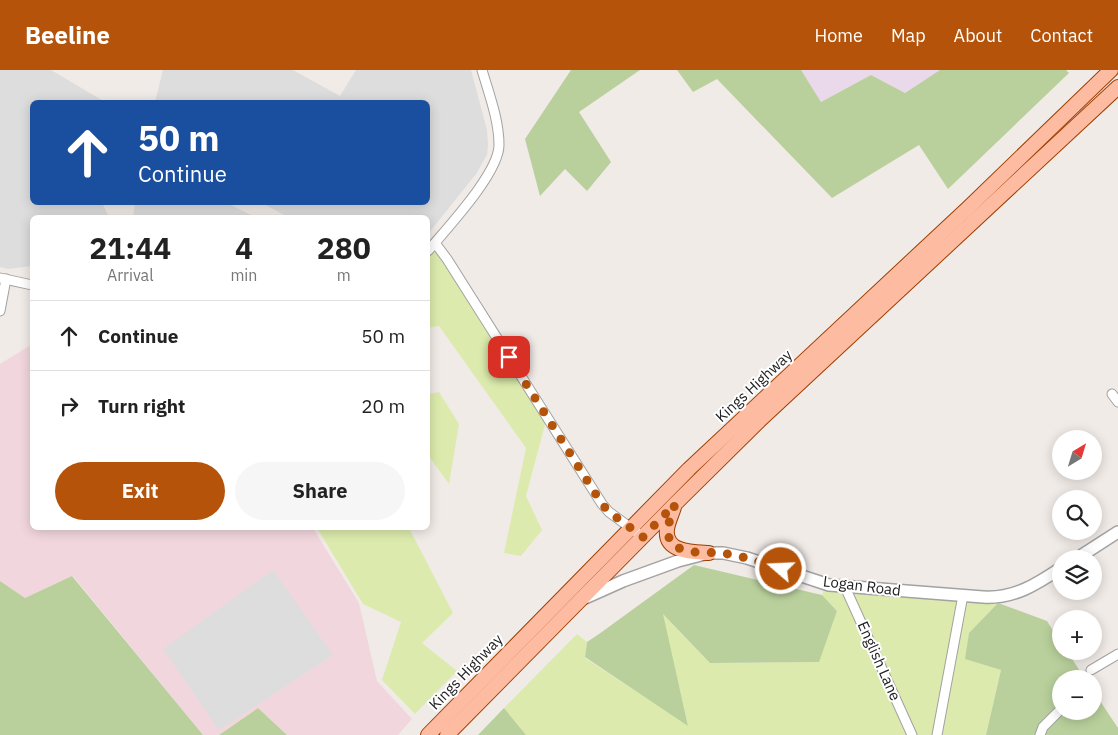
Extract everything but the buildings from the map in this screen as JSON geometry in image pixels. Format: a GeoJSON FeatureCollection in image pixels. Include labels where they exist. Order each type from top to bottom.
{"type":"FeatureCollection","features":[{"type":"Feature","properties":{"kind":"main road","name":"Kings Highway"},"geometry":{"type":"LineString","coordinates":[[428,735],[752,408],[870,301],[1111,70]]}},
{"type":"Feature","properties":{"kind":"main road","name":"Kings Highway"},"geometry":{"type":"LineString","coordinates":[[448,735],[675,504],[766,415],[1118,87]]}},
{"type":"Feature","properties":{"kind":"main road"},"geometry":{"type":"LineString","coordinates":[[675,504],[667,529],[670,542],[679,549],[709,553]]}},
{"type":"Feature","properties":{"kind":"street"},"geometry":{"type":"LineString","coordinates":[[430,249],[485,181],[497,158],[499,147],[498,128],[482,70]]}},
{"type":"Feature","properties":{"kind":"street"},"geometry":{"type":"LineString","coordinates":[[435,243],[602,504],[609,512],[632,527],[643,537]]}},
{"type":"Feature","properties":{"kind":"street"},"geometry":{"type":"LineString","coordinates":[[0,311],[3,279],[30,284]]}},
{"type":"Feature","properties":{"kind":"street"},"geometry":{"type":"LineString","coordinates":[[1112,394],[1118,402]]}},
{"type":"Feature","properties":{"kind":"street"},"geometry":{"type":"LineString","coordinates":[[1090,550],[1118,532]]}},
{"type":"Feature","properties":{"kind":"street","name":"Logan Road"},"geometry":{"type":"LineString","coordinates":[[579,601],[623,581],[678,561],[709,553],[723,553],[747,558],[829,585],[989,598],[1015,593],[1034,585],[1052,574]]}},
{"type":"Feature","properties":{"kind":"street","name":"English Lane"},"geometry":{"type":"LineString","coordinates":[[845,587],[912,735]]}},
{"type":"Feature","properties":{"kind":"street"},"geometry":{"type":"LineString","coordinates":[[936,735],[963,595]]}},
{"type":"Feature","properties":{"kind":"street"},"geometry":{"type":"LineString","coordinates":[[1091,670],[1118,654]]}},
{"type":"Feature","properties":{"kind":"street"},"geometry":{"type":"LineString","coordinates":[[1040,735],[1043,727],[1052,718]]}},
{"type":"Feature","properties":{"kind":"shaded area"},"geometry":{"type":"Polygon","coordinates":[[[0,70],[51,70],[102,100],[30,100],[30,205],[103,205],[108,215],[30,215],[30,266],[8,269],[0,267],[0,70]]]}},
{"type":"Feature","properties":{"kind":"shaded area"},"geometry":{"type":"Polygon","coordinates":[[[163,70],[293,70],[340,96],[356,70],[471,70],[487,130],[487,155],[476,174],[430,232],[430,215],[284,215],[266,205],[430,205],[430,100],[156,100],[163,70]]]}},
{"type":"Feature","properties":{"kind":"shaded area"},"geometry":{"type":"Polygon","coordinates":[[[801,70],[940,70],[905,93],[871,75],[821,102],[801,70]]]}},
{"type":"Feature","properties":{"kind":"shaded area"},"geometry":{"type":"Polygon","coordinates":[[[135,205],[231,205],[251,215],[133,215],[135,205]]]}},
{"type":"Feature","properties":{"kind":"shaded area"},"geometry":{"type":"Polygon","coordinates":[[[30,346],[30,530],[314,530],[359,603],[377,681],[412,719],[398,735],[287,735],[258,708],[219,735],[203,735],[73,576],[25,598],[0,581],[0,364],[30,346]]]}},
{"type":"Feature","properties":{"kind":"shaded area"},"geometry":{"type":"Polygon","coordinates":[[[273,570],[333,655],[219,730],[163,649],[273,570]]]}},
{"type":"Feature","properties":{"kind":"green space"},"geometry":{"type":"Polygon","coordinates":[[[571,70],[640,70],[579,112],[611,162],[587,191],[565,169],[540,196],[525,139],[571,70]]]}},
{"type":"Feature","properties":{"kind":"green space"},"geometry":{"type":"Polygon","coordinates":[[[677,70],[801,70],[821,102],[871,75],[905,93],[940,70],[1066,70],[1069,73],[948,189],[919,145],[832,198],[717,79],[693,92],[677,70]]]}},
{"type":"Feature","properties":{"kind":"green space"},"geometry":{"type":"Polygon","coordinates":[[[435,239],[547,417],[526,496],[542,530],[521,556],[504,553],[526,448],[439,326],[430,328],[430,245],[435,239]]]}},
{"type":"Feature","properties":{"kind":"green space"},"geometry":{"type":"Polygon","coordinates":[[[439,392],[459,424],[449,484],[430,458],[430,394],[439,392]]]}},
{"type":"Feature","properties":{"kind":"green space"},"geometry":{"type":"Polygon","coordinates":[[[318,530],[410,530],[453,613],[422,643],[457,671],[415,714],[382,680],[401,622],[363,604],[318,530]]]}},
{"type":"Feature","properties":{"kind":"green space"},"geometry":{"type":"Polygon","coordinates":[[[694,565],[822,595],[837,611],[819,662],[710,663],[663,614],[688,726],[585,657],[587,642],[694,565]]]}},
{"type":"Feature","properties":{"kind":"green space"},"geometry":{"type":"Polygon","coordinates":[[[72,576],[203,735],[0,735],[0,581],[25,598],[72,576]]]}},
{"type":"Feature","properties":{"kind":"green space"},"geometry":{"type":"Polygon","coordinates":[[[826,584],[998,603],[969,633],[966,659],[1001,670],[986,735],[526,735],[504,708],[577,634],[587,642],[585,658],[688,725],[662,613],[710,663],[818,662],[837,611],[822,595],[826,584]]]}},
{"type":"Feature","properties":{"kind":"green space"},"geometry":{"type":"Polygon","coordinates":[[[998,603],[1047,621],[1052,629],[1052,660],[1073,660],[1079,670],[1052,670],[1052,720],[1102,720],[1102,704],[1118,728],[1118,735],[986,735],[1001,670],[965,659],[969,633],[998,603]]]}},
{"type":"Feature","properties":{"kind":"green space"},"geometry":{"type":"Polygon","coordinates":[[[258,708],[287,735],[219,735],[258,708]]]}},
{"type":"Feature","properties":{"kind":"green space"},"geometry":{"type":"Polygon","coordinates":[[[504,708],[526,735],[478,735],[504,708]]]}},
{"type":"Feature","properties":{"kind":"route"},"geometry":{"type":"LineString","coordinates":[[509,357],[602,504],[609,512],[632,527],[643,537],[675,504],[667,529],[667,536],[675,547],[692,552],[723,553],[766,563],[781,569]]}}]}
